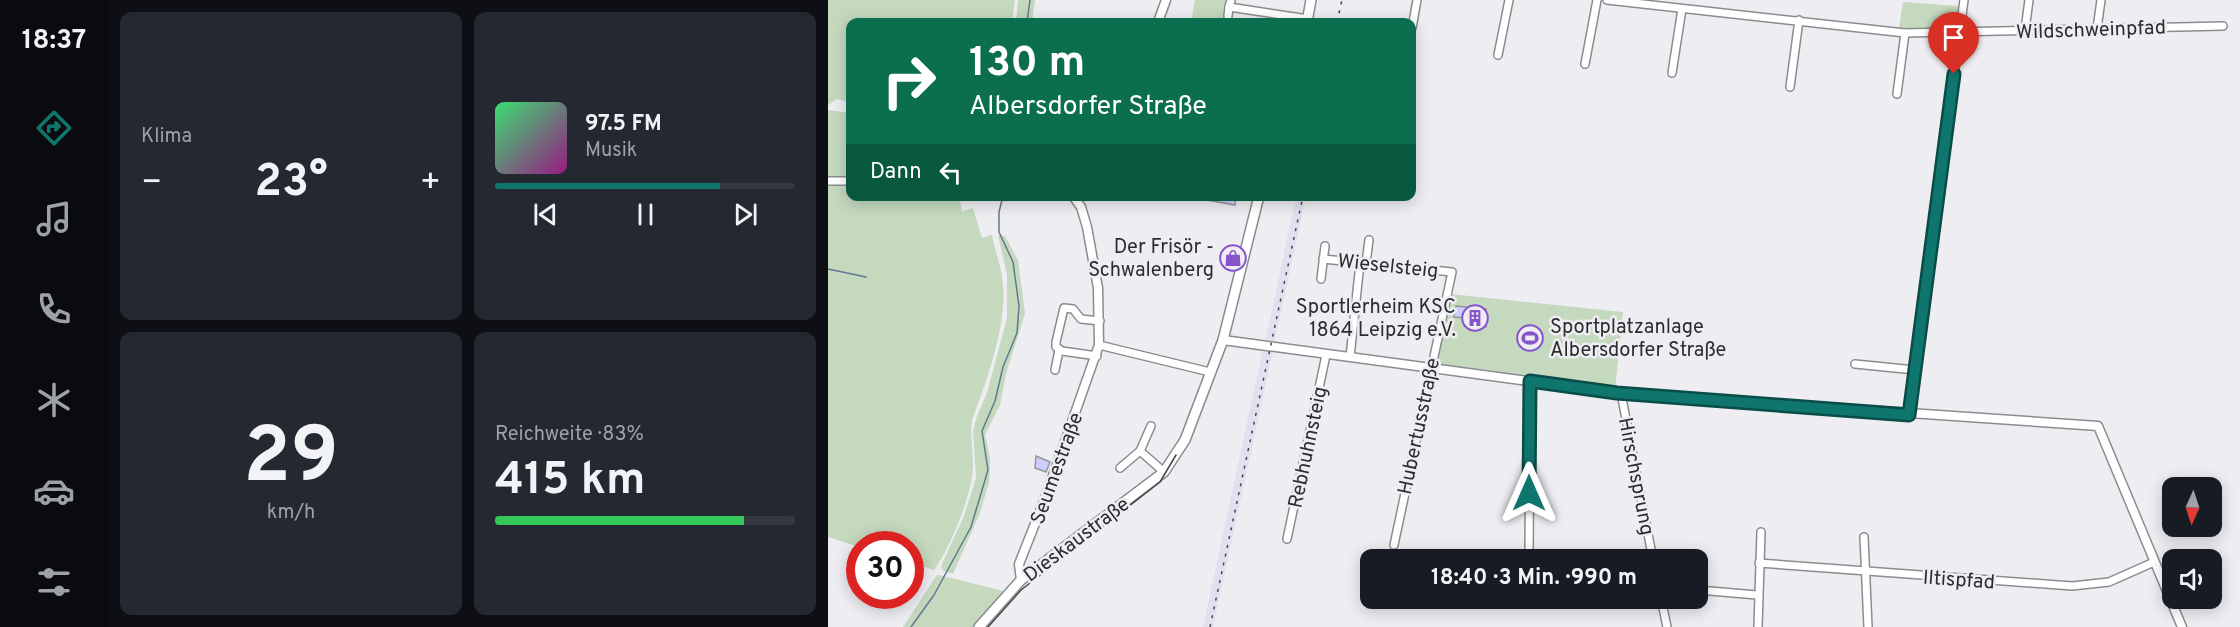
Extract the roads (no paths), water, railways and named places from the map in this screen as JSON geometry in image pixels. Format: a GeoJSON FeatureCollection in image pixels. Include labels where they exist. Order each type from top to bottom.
{"type":"FeatureCollection","features":[{"type":"Feature","properties":{"kind":"main road"},"geometry":{"type":"LineString","coordinates":[[1308,18],[1311,0]]}},
{"type":"Feature","properties":{"kind":"main road","name":"Dieskaustraße"},"geometry":{"type":"LineString","coordinates":[[979,627],[1021,580],[1164,472],[1176,455],[1185,440],[1223,340],[1258,201]]}},
{"type":"Feature","properties":{"kind":"street"},"geometry":{"type":"LineString","coordinates":[[1159,18],[1166,0]]}},
{"type":"Feature","properties":{"kind":"street"},"geometry":{"type":"LineString","coordinates":[[1414,18],[1417,0]]}},
{"type":"Feature","properties":{"kind":"street"},"geometry":{"type":"LineString","coordinates":[[1498,55],[1509,0]]}},
{"type":"Feature","properties":{"kind":"street"},"geometry":{"type":"LineString","coordinates":[[1585,64],[1597,0]]}},
{"type":"Feature","properties":{"kind":"street","name":"Wildschweinpfad"},"geometry":{"type":"LineString","coordinates":[[1607,0],[1905,33],[2223,26]]}},
{"type":"Feature","properties":{"kind":"street"},"geometry":{"type":"LineString","coordinates":[[1909,415],[1964,0]]}},
{"type":"Feature","properties":{"kind":"street"},"geometry":{"type":"LineString","coordinates":[[2025,30],[2029,0]]}},
{"type":"Feature","properties":{"kind":"street"},"geometry":{"type":"LineString","coordinates":[[2097,29],[2101,0]]}},
{"type":"Feature","properties":{"kind":"street"},"geometry":{"type":"LineString","coordinates":[[1228,16],[1230,3],[1294,18]]}},
{"type":"Feature","properties":{"kind":"street"},"geometry":{"type":"LineString","coordinates":[[1672,73],[1682,9]]}},
{"type":"Feature","properties":{"kind":"street"},"geometry":{"type":"LineString","coordinates":[[1790,87],[1799,20]]}},
{"type":"Feature","properties":{"kind":"street"},"geometry":{"type":"LineString","coordinates":[[1897,94],[1905,33]]}},
{"type":"Feature","properties":{"kind":"street"},"geometry":{"type":"LineString","coordinates":[[828,181],[846,181]]}},
{"type":"Feature","properties":{"kind":"street","name":"Seumestraße"},"geometry":{"type":"LineString","coordinates":[[1021,580],[1019,564],[1097,356],[1099,345],[1098,288],[1088,227],[1077,201]]}},
{"type":"Feature","properties":{"kind":"street"},"geometry":{"type":"LineString","coordinates":[[1350,357],[1363,263],[1369,240]]}},
{"type":"Feature","properties":{"kind":"street","name":"Wieselsteig"},"geometry":{"type":"LineString","coordinates":[[1321,279],[1325,246]]}},
{"type":"Feature","properties":{"kind":"street","name":"Wieselsteig"},"geometry":{"type":"LineString","coordinates":[[1323,259],[1452,272]]}},
{"type":"Feature","properties":{"kind":"street","name":"Hubertusstraße"},"geometry":{"type":"LineString","coordinates":[[1394,545],[1452,272]]}},
{"type":"Feature","properties":{"kind":"street"},"geometry":{"type":"LineString","coordinates":[[1056,370],[1059,350],[1056,342],[1064,308],[1073,309],[1082,319],[1100,321]]}},
{"type":"Feature","properties":{"kind":"street"},"geometry":{"type":"LineString","coordinates":[[1223,340],[1621,393],[1909,415],[2098,426],[2182,627]]}},
{"type":"Feature","properties":{"kind":"street"},"geometry":{"type":"LineString","coordinates":[[1099,345],[1210,372]]}},
{"type":"Feature","properties":{"kind":"street"},"geometry":{"type":"LineString","coordinates":[[1059,350],[1097,356]]}},
{"type":"Feature","properties":{"kind":"street","name":"Rebhuhnsteig"},"geometry":{"type":"LineString","coordinates":[[1287,539],[1326,354]]}},
{"type":"Feature","properties":{"kind":"street"},"geometry":{"type":"LineString","coordinates":[[1855,364],[1915,370]]}},
{"type":"Feature","properties":{"kind":"street"},"geometry":{"type":"LineString","coordinates":[[1529,549],[1530,381]]}},
{"type":"Feature","properties":{"kind":"street","name":"Hirschsprung"},"geometry":{"type":"LineString","coordinates":[[1621,393],[1651,549]]}},
{"type":"Feature","properties":{"kind":"street"},"geometry":{"type":"LineString","coordinates":[[1120,468],[1140,451],[1151,426]]}},
{"type":"Feature","properties":{"kind":"street"},"geometry":{"type":"LineString","coordinates":[[1140,451],[1164,472]]}},
{"type":"Feature","properties":{"kind":"street"},"geometry":{"type":"LineString","coordinates":[[1758,627],[1757,595],[1761,532]]}},
{"type":"Feature","properties":{"kind":"street"},"geometry":{"type":"LineString","coordinates":[[1864,537],[1868,627]]}},
{"type":"Feature","properties":{"kind":"street","name":"Iltispfad"},"geometry":{"type":"LineString","coordinates":[[1759,562],[1865,572],[2085,586],[2109,582],[2154,562]]}},
{"type":"Feature","properties":{"kind":"street"},"geometry":{"type":"LineString","coordinates":[[1708,591],[1757,595]]}},
{"type":"Feature","properties":{"kind":"street"},"geometry":{"type":"LineString","coordinates":[[1663,609],[1667,627]]}},
{"type":"Feature","properties":{"kind":"waterway"},"geometry":{"type":"LineString","coordinates":[[1028,18],[1030,0]]}},
{"type":"Feature","properties":{"kind":"waterway"},"geometry":{"type":"LineString","coordinates":[[911,627],[934,595],[971,527],[988,470],[982,431],[995,401],[1003,367],[1017,333],[1019,306],[1013,262],[999,232],[1002,201]]}},
{"type":"Feature","properties":{"kind":"waterway"},"geometry":{"type":"LineString","coordinates":[[828,269],[866,277]]}},
{"type":"Feature","properties":{"kind":"tram line"},"geometry":{"type":"LineString","coordinates":[[988,627],[1021,590],[1160,482],[1176,455]]}},
{"type":"Feature","properties":{"kind":"railway"},"geometry":{"type":"LineString","coordinates":[[1338,18],[1342,0]]}},
{"type":"Feature","properties":{"kind":"railway"},"geometry":{"type":"LineString","coordinates":[[1210,627],[1302,201]]}},
{"type":"Feature","properties":{"kind":"place","name":"Der Frisör - Schwalenberg"},"geometry":{"type":"Point","coordinates":[1233,258]}},
{"type":"Feature","properties":{"kind":"place","name":"Sportlerheim KSC 1864 Leipzig e.V."},"geometry":{"type":"Point","coordinates":[1475,318]}},
{"type":"Feature","properties":{"kind":"place","name":"Sportplatzanlage Albersdorfer Straße"},"geometry":{"type":"Point","coordinates":[1530,338]}}]}
